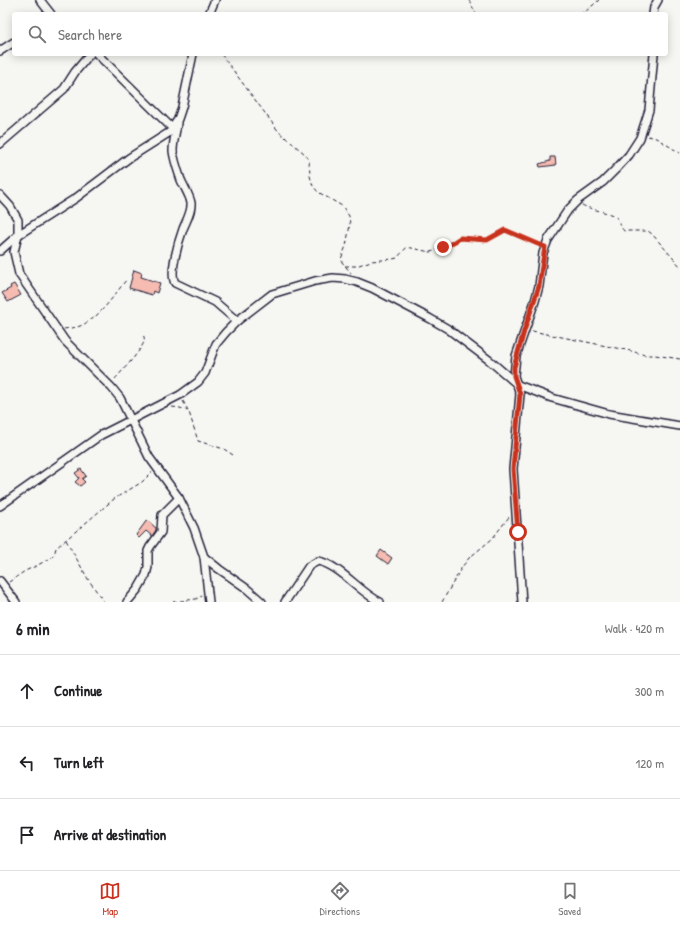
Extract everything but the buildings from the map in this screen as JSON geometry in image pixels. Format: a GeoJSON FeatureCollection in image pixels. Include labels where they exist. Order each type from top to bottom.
{"type":"FeatureCollection","features":[{"type":"Feature","properties":{"kind":"street"},"geometry":{"type":"LineString","coordinates":[[40,0],[48,12]]}},
{"type":"Feature","properties":{"kind":"street"},"geometry":{"type":"LineString","coordinates":[[210,12],[215,0]]}},
{"type":"Feature","properties":{"kind":"street"},"geometry":{"type":"LineString","coordinates":[[653,12],[658,0]]}},
{"type":"Feature","properties":{"kind":"street"},"geometry":{"type":"LineString","coordinates":[[0,51],[12,43]]}},
{"type":"Feature","properties":{"kind":"street"},"geometry":{"type":"LineString","coordinates":[[0,144],[64,89],[75,72],[88,56]]}},
{"type":"Feature","properties":{"kind":"street"},"geometry":{"type":"LineString","coordinates":[[99,56],[173,129]]}},
{"type":"Feature","properties":{"kind":"street"},"geometry":{"type":"LineString","coordinates":[[0,251],[18,236],[76,198],[135,154],[173,129],[182,108],[193,56]]}},
{"type":"Feature","properties":{"kind":"street"},"geometry":{"type":"LineString","coordinates":[[522,602],[513,469],[520,394],[514,376],[514,367],[539,286],[545,247],[548,240],[568,210],[578,200],[597,187],[629,156],[640,138],[648,110],[654,56]]}},
{"type":"Feature","properties":{"kind":"street"},"geometry":{"type":"LineString","coordinates":[[178,119],[173,151],[181,179],[191,204],[190,214],[177,251],[173,276],[174,280],[175,283],[215,302],[237,321]]}},
{"type":"Feature","properties":{"kind":"street"},"geometry":{"type":"LineString","coordinates":[[0,195],[16,214],[18,220],[18,236],[14,252],[19,274],[57,330],[75,353],[109,385],[120,398],[149,457],[179,498],[202,546],[209,602]]}},
{"type":"Feature","properties":{"kind":"street"},"geometry":{"type":"LineString","coordinates":[[0,506],[83,446],[101,435],[180,395],[205,373],[216,344],[237,321],[272,294],[282,290],[333,278],[357,282],[372,288],[429,318],[489,360],[518,385],[552,398],[609,414],[680,426]]}},
{"type":"Feature","properties":{"kind":"street"},"geometry":{"type":"LineString","coordinates":[[127,602],[138,589],[146,574],[148,567],[148,551],[161,532],[162,515],[179,498]]}},
{"type":"Feature","properties":{"kind":"street"},"geometry":{"type":"LineString","coordinates":[[204,557],[259,598],[262,602]]}},
{"type":"Feature","properties":{"kind":"street"},"geometry":{"type":"LineString","coordinates":[[285,602],[309,566],[318,560],[335,569],[380,602]]}},
{"type":"Feature","properties":{"kind":"street"},"geometry":{"type":"LineString","coordinates":[[2,583],[16,602]]}},
{"type":"Feature","properties":{"kind":"path"},"geometry":{"type":"LineString","coordinates":[[469,0],[475,12]]}},
{"type":"Feature","properties":{"kind":"path"},"geometry":{"type":"LineString","coordinates":[[584,12],[599,0]]}},
{"type":"Feature","properties":{"kind":"path"},"geometry":{"type":"LineString","coordinates":[[222,56],[279,132],[305,154],[309,160],[310,176],[313,186],[318,192],[342,206],[349,216],[350,225],[346,246],[341,259],[344,266],[357,282]]}},
{"type":"Feature","properties":{"kind":"path"},"geometry":{"type":"LineString","coordinates":[[640,138],[651,136],[680,153]]}},
{"type":"Feature","properties":{"kind":"path"},"geometry":{"type":"LineString","coordinates":[[578,200],[582,205],[590,209],[613,215],[618,220],[624,231],[648,231],[680,266]]}},
{"type":"Feature","properties":{"kind":"path"},"geometry":{"type":"LineString","coordinates":[[344,266],[356,266],[372,261],[397,258],[407,247],[430,252],[449,245],[460,238],[487,240],[505,230],[545,247]]}},
{"type":"Feature","properties":{"kind":"path"},"geometry":{"type":"LineString","coordinates":[[57,330],[78,327],[87,323],[100,312],[127,279]]}},
{"type":"Feature","properties":{"kind":"path"},"geometry":{"type":"LineString","coordinates":[[524,331],[533,331],[645,355],[680,359]]}},
{"type":"Feature","properties":{"kind":"path"},"geometry":{"type":"LineString","coordinates":[[109,385],[143,345],[143,335]]}},
{"type":"Feature","properties":{"kind":"path"},"geometry":{"type":"LineString","coordinates":[[180,395],[189,412],[198,441],[224,449],[233,456]]}},
{"type":"Feature","properties":{"kind":"path"},"geometry":{"type":"LineString","coordinates":[[159,406],[180,408],[189,412]]}},
{"type":"Feature","properties":{"kind":"path"},"geometry":{"type":"LineString","coordinates":[[2,583],[50,558],[54,555],[55,549],[114,499],[142,482],[158,468]]}},
{"type":"Feature","properties":{"kind":"path"},"geometry":{"type":"LineString","coordinates":[[442,602],[462,567],[469,558],[492,538],[516,508]]}},
{"type":"Feature","properties":{"kind":"path"},"geometry":{"type":"LineString","coordinates":[[65,540],[88,579],[104,602]]}},
{"type":"Feature","properties":{"kind":"path"},"geometry":{"type":"LineString","coordinates":[[173,602],[196,599],[208,594]]}},
{"type":"Feature","properties":{"kind":"route"},"geometry":{"type":"LineString","coordinates":[[443,247],[460,238],[487,240],[505,230],[545,247],[539,286],[535,301],[528,317],[514,367],[514,376],[520,394],[513,469],[518,532]]}}]}
